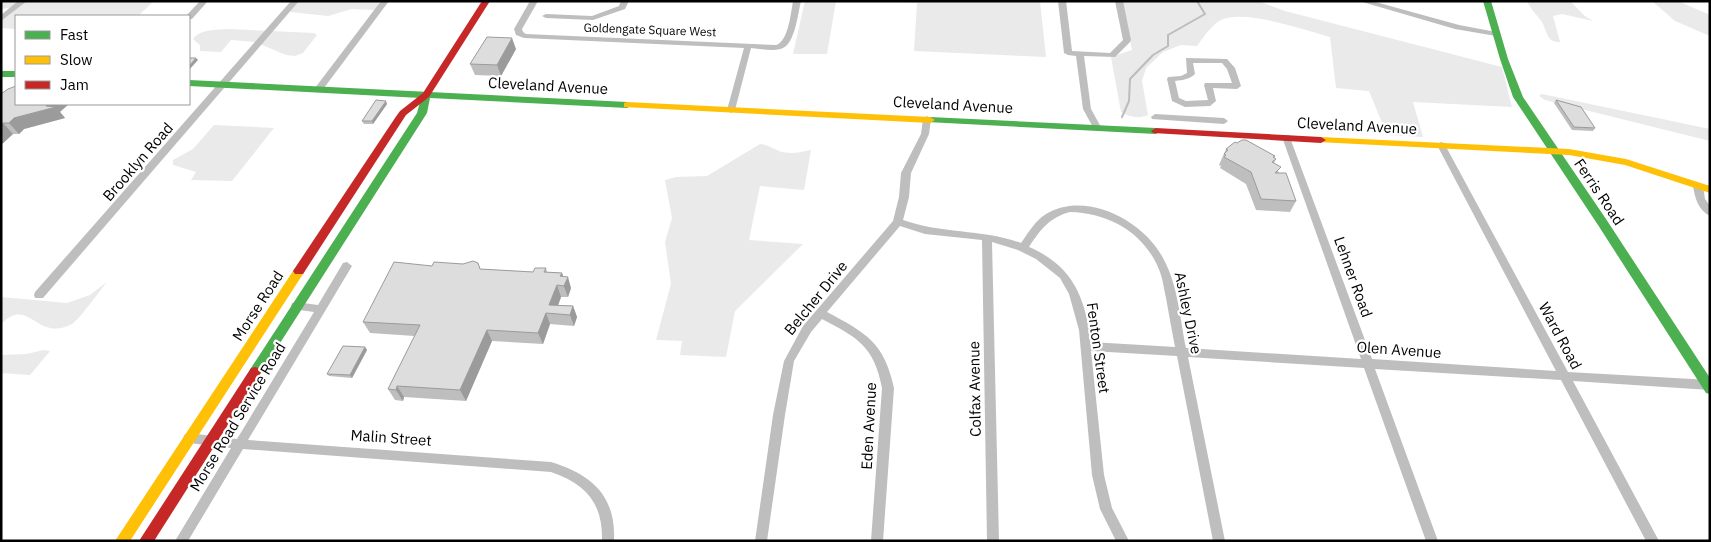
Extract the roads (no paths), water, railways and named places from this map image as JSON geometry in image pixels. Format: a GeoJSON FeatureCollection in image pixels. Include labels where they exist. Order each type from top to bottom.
{"type":"FeatureCollection","features":[{"type":"Feature","properties":{"kind":"main road","name":"Morse Road"},"geometry":{"type":"LineString","coordinates":[[122,541],[403,113],[426,95],[486,1]]}},
{"type":"Feature","properties":{"kind":"main road","name":"Ferris Road"},"geometry":{"type":"LineString","coordinates":[[1487,1],[1496,34],[1518,97],[1709,386]]}},
{"type":"Feature","properties":{"kind":"main road"},"geometry":{"type":"LineString","coordinates":[[1,74],[15,74]]}},
{"type":"Feature","properties":{"kind":"main road","name":"Cleveland Avenue"},"geometry":{"type":"LineString","coordinates":[[190,83],[1552,151],[1612,158],[1704,188]]}},
{"type":"Feature","properties":{"kind":"main road","name":"Morse Road"},"geometry":{"type":"LineString","coordinates":[[146,541],[253,372],[422,113],[426,95]]}},
{"type":"Feature","properties":{"kind":"main road"},"geometry":{"type":"LineString","coordinates":[[296,306],[300,288],[324,232]]}},
{"type":"Feature","properties":{"kind":"main road"},"geometry":{"type":"LineString","coordinates":[[253,372],[262,344],[278,312],[277,304]]}},
{"type":"Feature","properties":{"kind":"street"},"geometry":{"type":"LineString","coordinates":[[1,19],[23,1]]}},
{"type":"Feature","properties":{"kind":"street"},"geometry":{"type":"LineString","coordinates":[[190,16],[204,1]]}},
{"type":"Feature","properties":{"kind":"street","name":"Brooklyn Road"},"geometry":{"type":"LineString","coordinates":[[40,295],[295,1]]}},
{"type":"Feature","properties":{"kind":"street"},"geometry":{"type":"LineString","coordinates":[[318,90],[386,1]]}},
{"type":"Feature","properties":{"kind":"street","name":"Goldengate Square West"},"geometry":{"type":"LineString","coordinates":[[534,1],[529,15],[518,30],[524,36],[776,47],[782,46],[788,40],[797,1]]}},
{"type":"Feature","properties":{"kind":"street"},"geometry":{"type":"LineString","coordinates":[[546,16],[599,17],[622,7],[625,1]]}},
{"type":"Feature","properties":{"kind":"street"},"geometry":{"type":"LineString","coordinates":[[1062,1],[1068,53],[1112,55],[1127,40],[1119,1]]}},
{"type":"Feature","properties":{"kind":"street"},"geometry":{"type":"LineString","coordinates":[[1363,1],[1450,25],[1496,34]]}},
{"type":"Feature","properties":{"kind":"street"},"geometry":{"type":"LineString","coordinates":[[731,110],[748,46]]}},
{"type":"Feature","properties":{"kind":"street"},"geometry":{"type":"LineString","coordinates":[[1080,54],[1087,109],[1097,127]]}},
{"type":"Feature","properties":{"kind":"street"},"geometry":{"type":"LineString","coordinates":[[1189,60],[1224,61],[1231,68],[1237,86],[1208,85],[1212,101],[1210,103],[1194,104],[1185,104],[1175,99],[1171,79],[1182,78],[1191,74],[1189,60]]}},
{"type":"Feature","properties":{"kind":"street"},"geometry":{"type":"LineString","coordinates":[[1194,104],[1202,133]]}},
{"type":"Feature","properties":{"kind":"street"},"geometry":{"type":"LineString","coordinates":[[1155,117],[1224,121]]}},
{"type":"Feature","properties":{"kind":"street","name":"Belcher Drive"},"geometry":{"type":"LineString","coordinates":[[761,541],[778,415],[789,360],[807,328],[821,314],[898,222],[904,197],[906,172],[925,134],[926,119]]}},
{"type":"Feature","properties":{"kind":"street","name":"Lehner Road"},"geometry":{"type":"LineString","coordinates":[[1286,137],[1432,541]]}},
{"type":"Feature","properties":{"kind":"street","name":"Ward Road"},"geometry":{"type":"LineString","coordinates":[[1441,145],[1653,541]]}},
{"type":"Feature","properties":{"kind":"street"},"geometry":{"type":"LineString","coordinates":[[1704,188],[1700,200],[1710,213]]}},
{"type":"Feature","properties":{"kind":"street","name":"Ashley Drive"},"geometry":{"type":"LineString","coordinates":[[1023,248],[1048,218],[1062,211],[1080,209],[1097,211],[1114,217],[1142,236],[1159,257],[1166,274],[1219,541]]}},
{"type":"Feature","properties":{"kind":"street","name":"Fenton Street"},"geometry":{"type":"LineString","coordinates":[[898,222],[915,230],[943,235],[987,237],[1023,248],[1046,261],[1068,282],[1080,312],[1102,497],[1123,541]]}},
{"type":"Feature","properties":{"kind":"street","name":"Colfax Avenue"},"geometry":{"type":"LineString","coordinates":[[987,237],[993,541]]}},
{"type":"Feature","properties":{"kind":"street","name":"Morse Road Service Road"},"geometry":{"type":"LineString","coordinates":[[181,541],[347,266]]}},
{"type":"Feature","properties":{"kind":"street"},"geometry":{"type":"LineString","coordinates":[[296,306],[320,309]]}},
{"type":"Feature","properties":{"kind":"street","name":"Eden Avenue"},"geometry":{"type":"LineString","coordinates":[[821,314],[858,334],[869,343],[880,358],[886,374],[888,388],[877,541]]}},
{"type":"Feature","properties":{"kind":"street","name":"Olen Avenue"},"geometry":{"type":"LineString","coordinates":[[1085,346],[1709,386]]}},
{"type":"Feature","properties":{"kind":"street","name":"Malin Street"},"geometry":{"type":"LineString","coordinates":[[189,438],[240,444],[552,467],[564,470],[588,483],[605,506],[608,522],[608,541]]}},
{"type":"Feature","properties":{"kind":"waterway"},"geometry":{"type":"LineString","coordinates":[[1122,117],[1129,101],[1130,79],[1153,55],[1168,46],[1168,35],[1205,14],[1197,1]]}}]}
